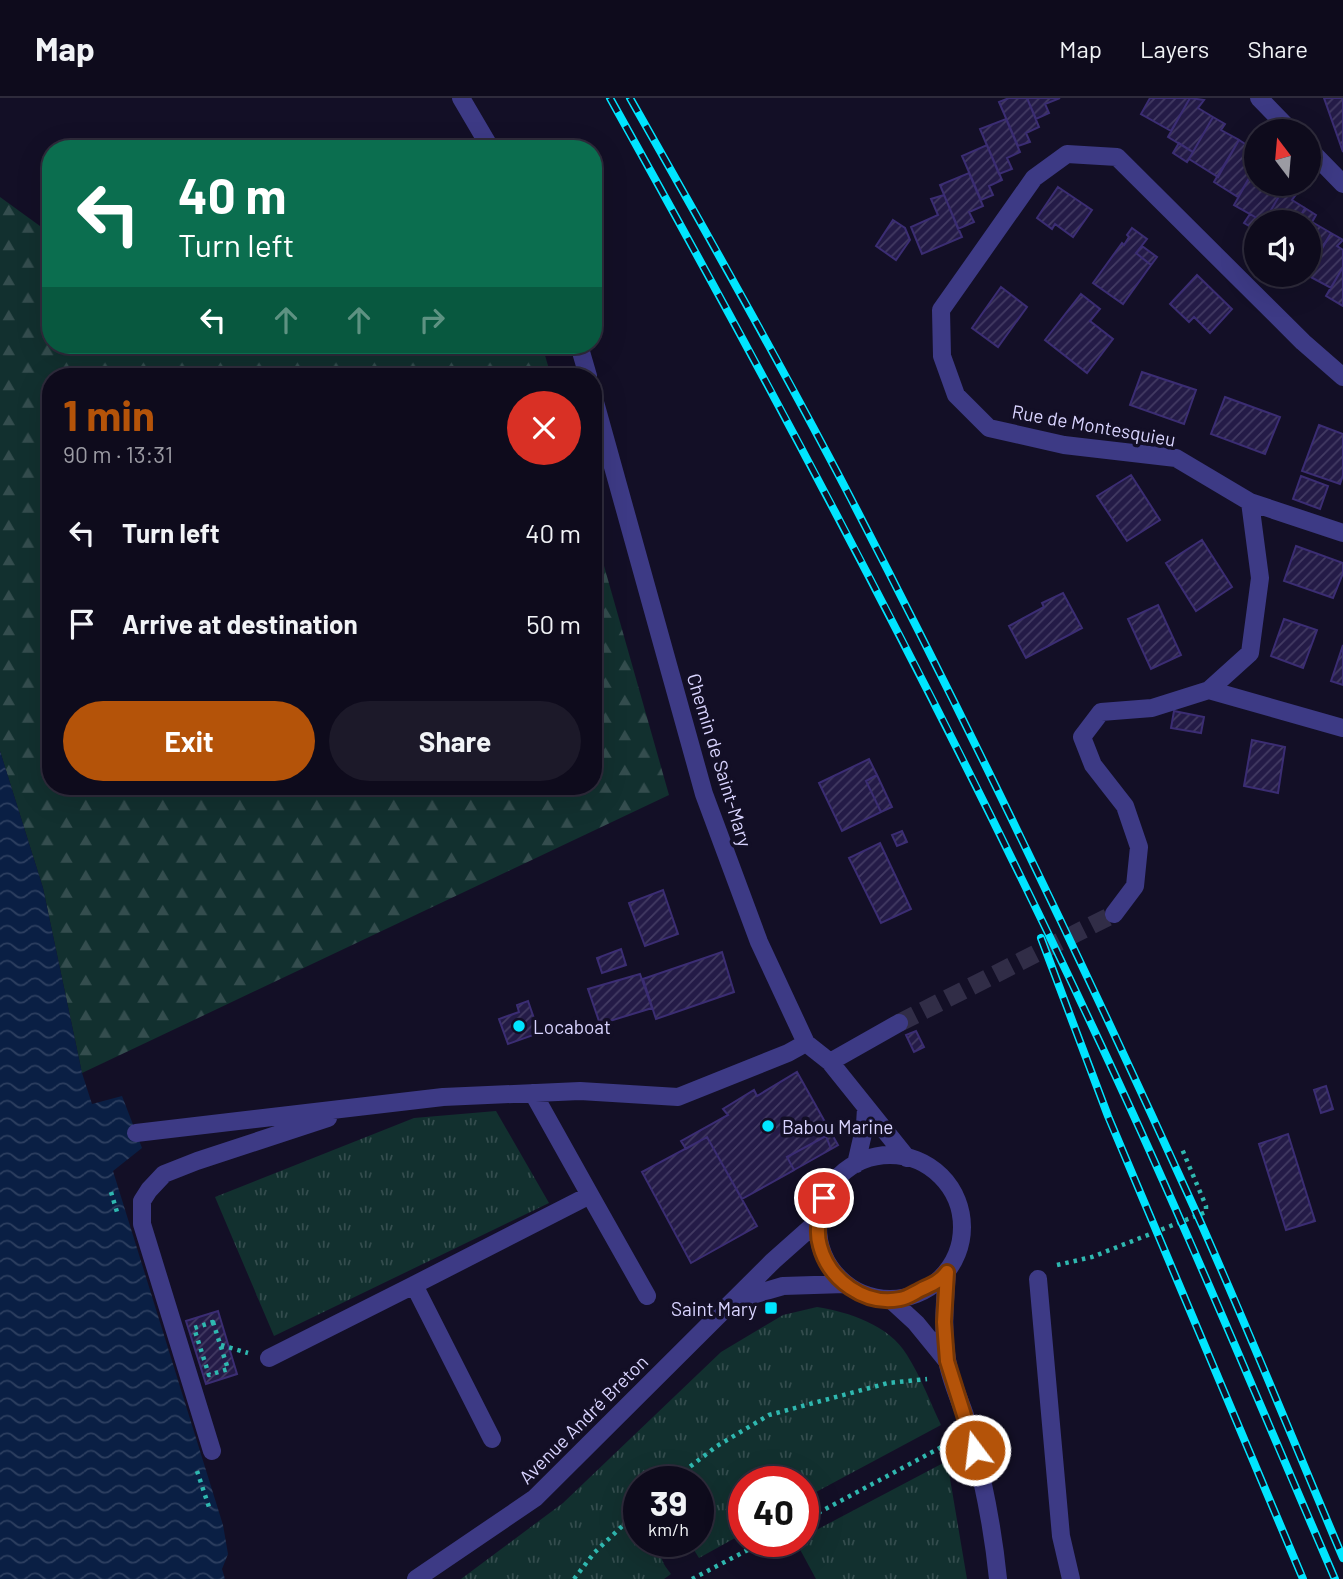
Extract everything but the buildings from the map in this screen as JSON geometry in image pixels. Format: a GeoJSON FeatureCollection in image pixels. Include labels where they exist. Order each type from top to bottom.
{"type":"FeatureCollection","features":[{"type":"Feature","properties":{"kind":"street"},"geometry":{"type":"LineString","coordinates":[[461,98],[486,140]]}},
{"type":"Feature","properties":{"kind":"street"},"geometry":{"type":"LineString","coordinates":[[1259,98],[1279,119]]}},
{"type":"Feature","properties":{"kind":"street","name":"Rue de Montesquieu"},"geometry":{"type":"LineString","coordinates":[[1343,377],[1303,342],[1117,157],[1067,154],[1034,178],[941,310],[942,356],[957,395],[989,428],[1064,445],[1176,458],[1250,502],[1343,533]]}},
{"type":"Feature","properties":{"kind":"street"},"geometry":{"type":"LineString","coordinates":[[1321,161],[1343,184]]}},
{"type":"Feature","properties":{"kind":"street","name":"Chemin de Saint-Mary"},"geometry":{"type":"LineString","coordinates":[[602,427],[704,793],[759,942],[806,1043],[830,1062],[907,1158]]}},
{"type":"Feature","properties":{"kind":"street"},"geometry":{"type":"LineString","coordinates":[[1114,914],[1135,886],[1139,848],[1125,806],[1093,765],[1082,737],[1101,712],[1152,708],[1209,691],[1250,653],[1260,578],[1250,502]]}},
{"type":"Feature","properties":{"kind":"street"},"geometry":{"type":"LineString","coordinates":[[1209,691],[1343,728]]}},
{"type":"Feature","properties":{"kind":"street"},"geometry":{"type":"LineString","coordinates":[[830,1062],[899,1023]]}},
{"type":"Feature","properties":{"kind":"street"},"geometry":{"type":"LineString","coordinates":[[136,1133],[443,1097],[580,1091],[678,1097],[788,1053],[806,1043]]}},
{"type":"Feature","properties":{"kind":"street"},"geometry":{"type":"LineString","coordinates":[[533,1093],[647,1296]]}},
{"type":"Feature","properties":{"kind":"street"},"geometry":{"type":"LineString","coordinates":[[212,1451],[142,1223],[142,1201],[149,1189],[164,1174],[365,1105]]}},
{"type":"Feature","properties":{"kind":"street"},"geometry":{"type":"LineString","coordinates":[[856,1164],[866,1125],[866,1108]]}},
{"type":"Feature","properties":{"kind":"street"},"geometry":{"type":"LineString","coordinates":[[879,1156],[907,1158],[924,1163],[942,1177],[956,1195],[962,1217],[962,1240],[955,1261],[941,1280],[902,1299],[880,1300],[859,1293],[845,1284],[828,1265],[819,1245],[818,1221],[824,1198],[837,1178],[856,1164],[879,1156]]}},
{"type":"Feature","properties":{"kind":"street"},"geometry":{"type":"LineString","coordinates":[[269,1359],[590,1195]]}},
{"type":"Feature","properties":{"kind":"street","name":"Avenue André Breton"},"geometry":{"type":"LineString","coordinates":[[416,1579],[535,1498],[773,1261],[818,1221]]}},
{"type":"Feature","properties":{"kind":"street"},"geometry":{"type":"LineString","coordinates":[[947,1272],[944,1322],[947,1361],[966,1417],[980,1471],[989,1511],[998,1579]]}},
{"type":"Feature","properties":{"kind":"street"},"geometry":{"type":"LineString","coordinates":[[1044,1273],[1061,1536],[1071,1579]]}},
{"type":"Feature","properties":{"kind":"street","name":"Avenue André Breton"},"geometry":{"type":"LineString","coordinates":[[735,1300],[783,1286],[845,1284]]}},
{"type":"Feature","properties":{"kind":"street"},"geometry":{"type":"LineString","coordinates":[[414,1285],[492,1439]]}},
{"type":"Feature","properties":{"kind":"street"},"geometry":{"type":"LineString","coordinates":[[891,1300],[916,1323],[947,1361]]}},
{"type":"Feature","properties":{"kind":"path"},"geometry":{"type":"LineString","coordinates":[[1044,1273],[1206,1212],[1206,1206],[1182,1149]]}},
{"type":"Feature","properties":{"kind":"path"},"geometry":{"type":"LineString","coordinates":[[213,1322],[220,1345],[228,1369],[209,1375],[194,1328],[213,1322]]}},
{"type":"Feature","properties":{"kind":"path"},"geometry":{"type":"LineString","coordinates":[[691,1466],[717,1446],[769,1415],[888,1383],[927,1379]]}},
{"type":"Feature","properties":{"kind":"path"},"geometry":{"type":"LineString","coordinates":[[819,1512],[952,1441]]}},
{"type":"Feature","properties":{"kind":"path"},"geometry":{"type":"LineString","coordinates":[[574,1579],[594,1553],[623,1525]]}},
{"type":"Feature","properties":{"kind":"path"},"geometry":{"type":"LineString","coordinates":[[692,1579],[734,1557]]}},
{"type":"Feature","properties":{"kind":"green space"},"geometry":{"type":"Polygon","coordinates":[[[0,197],[42,227],[42,354],[545,354],[549,368],[42,368],[42,795],[602,795],[602,559],[669,795],[82,1073],[43,888],[0,751],[0,197]]]}},
{"type":"Feature","properties":{"kind":"green space"},"geometry":{"type":"Polygon","coordinates":[[[496,1111],[549,1203],[274,1336],[215,1197],[414,1118],[496,1111]]]}},
{"type":"Feature","properties":{"kind":"green space"},"geometry":{"type":"Polygon","coordinates":[[[817,1307],[855,1316],[879,1328],[907,1355],[941,1425],[819,1490],[819,1466],[728,1466],[728,1542],[714,1550],[714,1466],[623,1466],[623,1557],[662,1557],[671,1574],[664,1579],[461,1579],[563,1503],[721,1352],[783,1315],[817,1307]]]}},
{"type":"Feature","properties":{"kind":"green space"},"geometry":{"type":"Polygon","coordinates":[[[947,1461],[967,1579],[816,1579],[804,1557],[819,1557],[819,1529],[947,1461]]]}},
{"type":"Feature","properties":{"kind":"water"},"geometry":{"type":"Polygon","coordinates":[[[0,751],[43,888],[82,1073],[92,1104],[122,1096],[142,1148],[113,1171],[223,1525],[228,1554],[222,1569],[225,1579],[0,1579],[0,751]]]}},
{"type":"Feature","properties":{"kind":"tunnel"},"geometry":{"type":"LineString","coordinates":[[899,1023],[1114,914]]}},
{"type":"Feature","properties":{"kind":"railway"},"geometry":{"type":"LineString","coordinates":[[610,98],[861,560],[1038,913],[1157,1168],[1335,1579]]}},
{"type":"Feature","properties":{"kind":"railway"},"geometry":{"type":"LineString","coordinates":[[630,98],[821,442],[982,759],[1070,940],[1196,1212],[1343,1558]]}},
{"type":"Feature","properties":{"kind":"railway"},"geometry":{"type":"LineString","coordinates":[[1041,938],[1108,1116],[1303,1579]]}},
{"type":"Feature","properties":{"kind":"place","name":"Locaboat"},"geometry":{"type":"Point","coordinates":[519,1026]}},
{"type":"Feature","properties":{"kind":"place","name":"Babou Marine"},"geometry":{"type":"Point","coordinates":[768,1126]}},
{"type":"Feature","properties":{"kind":"place","name":"Saint Mary"},"geometry":{"type":"Point","coordinates":[771,1308]}},
{"type":"Feature","properties":{"kind":"route"},"geometry":{"type":"LineString","coordinates":[[824,1198],[818,1221],[819,1245],[828,1265],[841,1282],[859,1293],[880,1300],[902,1299],[941,1280],[947,1272],[944,1322],[947,1361],[975,1450]]}}]}
